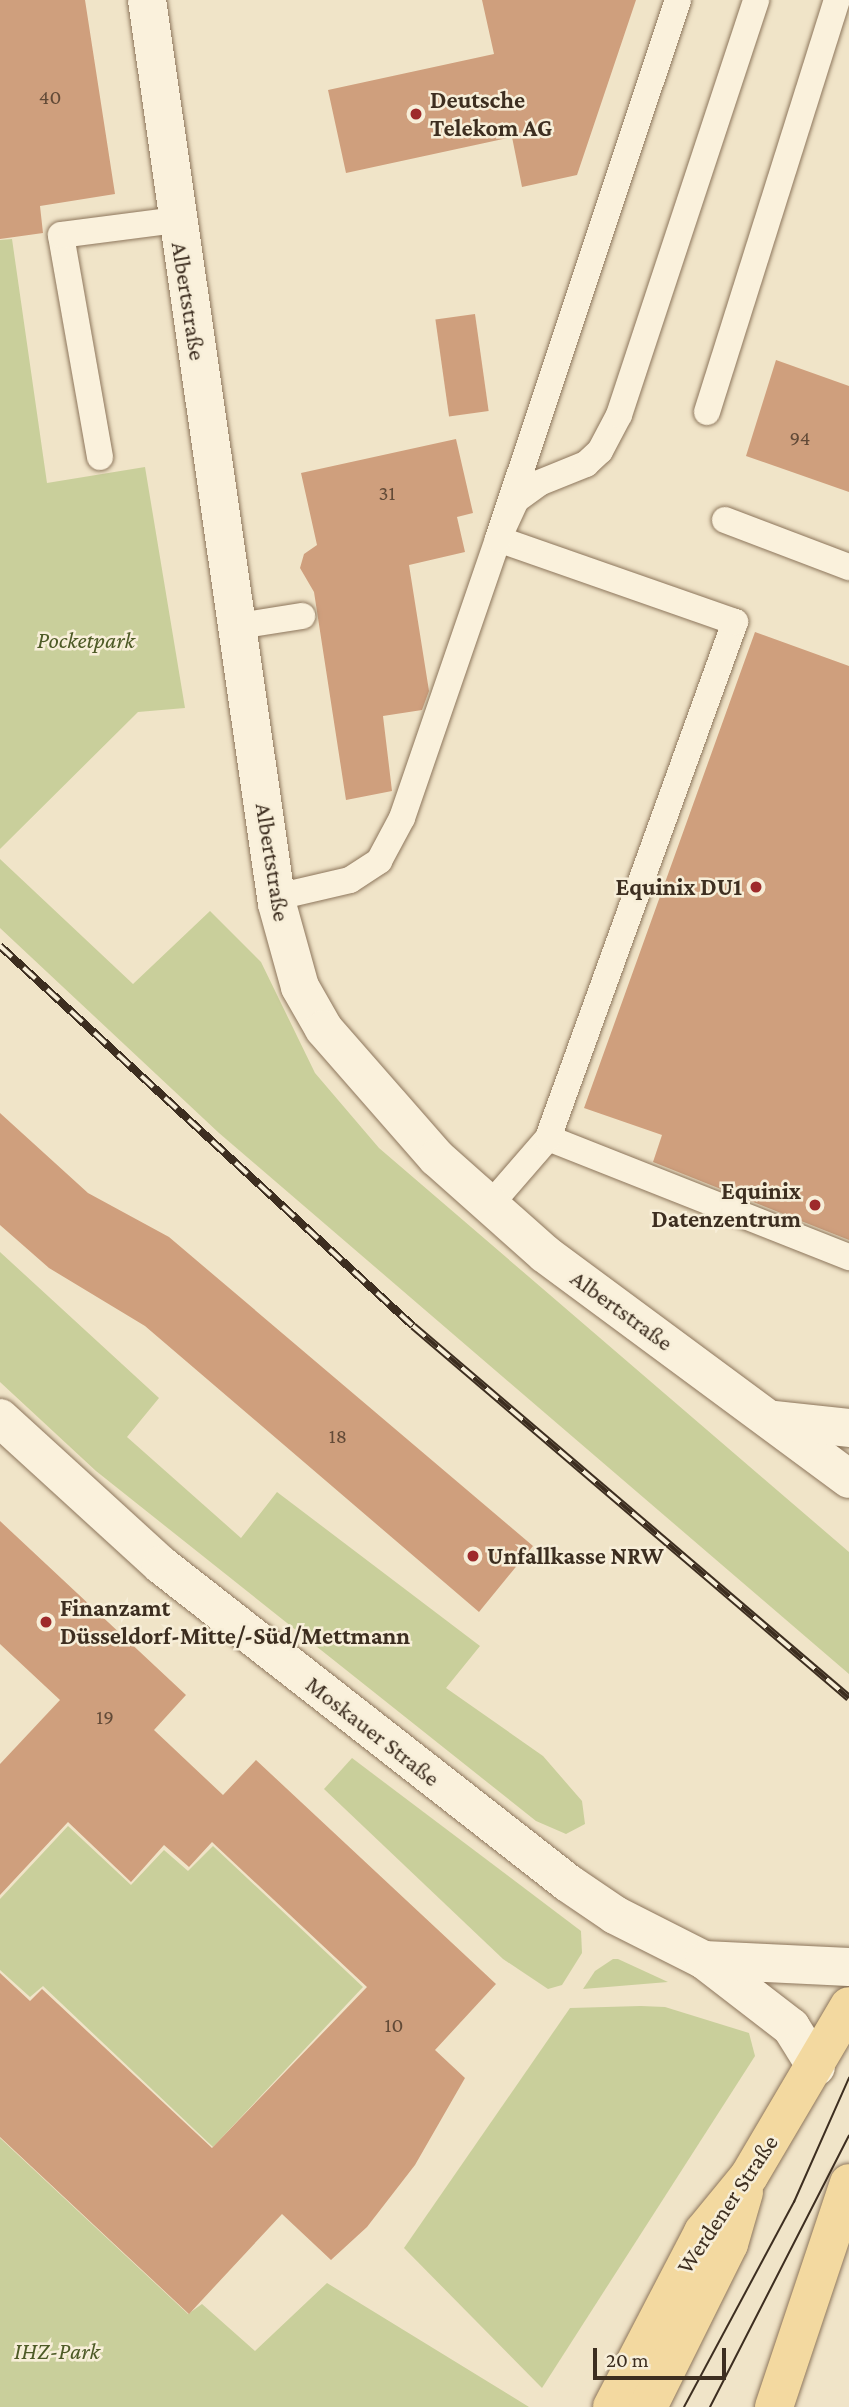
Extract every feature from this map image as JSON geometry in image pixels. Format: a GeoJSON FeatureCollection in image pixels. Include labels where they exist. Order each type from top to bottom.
{"type":"FeatureCollection","features":[{"type":"Feature","properties":{"kind":"main road","name":"Werdener Straße"},"geometry":{"type":"LineString","coordinates":[[612,2407],[703,2232],[749,2176],[816,2067],[849,2006]]}},
{"type":"Feature","properties":{"kind":"main road"},"geometry":{"type":"LineString","coordinates":[[648,2407],[729,2244],[749,2176]]}},
{"type":"Feature","properties":{"kind":"main road"},"geometry":{"type":"LineString","coordinates":[[774,2407],[849,2183]]}},
{"type":"Feature","properties":{"kind":"street","name":"Albertstraße"},"geometry":{"type":"LineString","coordinates":[[147,0],[176,220],[239,626],[277,897],[296,974],[324,1029],[438,1158],[545,1254],[849,1479]]}},
{"type":"Feature","properties":{"kind":"street","name":"Moskauer Straße"},"geometry":{"type":"LineString","coordinates":[[0,1418],[161,1565],[568,1883],[615,1915],[704,1960],[791,2027],[816,2067]]}},
{"type":"Feature","properties":{"kind":"street"},"geometry":{"type":"LineString","coordinates":[[772,1420],[849,1428]]}},
{"type":"Feature","properties":{"kind":"street","name":"Moskauer Straße"},"geometry":{"type":"LineString","coordinates":[[704,1960],[849,1968]]}},
{"type":"Feature","properties":{"kind":"lane"},"geometry":{"type":"LineString","coordinates":[[277,897],[350,880],[379,861],[402,818],[678,0]]}},
{"type":"Feature","properties":{"kind":"lane"},"geometry":{"type":"LineString","coordinates":[[498,539],[516,500],[539,483],[586,464],[619,415],[756,0]]}},
{"type":"Feature","properties":{"kind":"lane"},"geometry":{"type":"LineString","coordinates":[[707,412],[837,0]]}},
{"type":"Feature","properties":{"kind":"lane"},"geometry":{"type":"LineString","coordinates":[[100,457],[61,235],[176,220]]}},
{"type":"Feature","properties":{"kind":"lane"},"geometry":{"type":"LineString","coordinates":[[725,520],[849,567]]}},
{"type":"Feature","properties":{"kind":"lane"},"geometry":{"type":"LineString","coordinates":[[490,1205],[548,1138],[735,622],[498,539]]}},
{"type":"Feature","properties":{"kind":"lane"},"geometry":{"type":"LineString","coordinates":[[239,626],[302,617]]}},
{"type":"Feature","properties":{"kind":"lane"},"geometry":{"type":"LineString","coordinates":[[548,1138],[849,1257]]}},
{"type":"Feature","properties":{"kind":"green space","name":"Pocketpark"},"geometry":{"type":"Polygon","coordinates":[[[12,239],[47,483],[145,467],[185,708],[138,712],[0,849],[0,240],[12,239]]]}},
{"type":"Feature","properties":{"kind":"green space"},"geometry":{"type":"Polygon","coordinates":[[[0,859],[133,984],[210,911],[261,962],[315,1073],[379,1148],[849,1552],[849,1674],[219,1133],[0,928],[0,859]]]}},
{"type":"Feature","properties":{"kind":"green space"},"geometry":{"type":"Polygon","coordinates":[[[0,1252],[159,1398],[127,1437],[241,1538],[277,1492],[480,1646],[446,1688],[543,1756],[582,1801],[585,1824],[566,1834],[536,1821],[96,1471],[0,1382],[0,1252]]]}},
{"type":"Feature","properties":{"kind":"green space"},"geometry":{"type":"Polygon","coordinates":[[[352,1758],[581,1931],[582,1953],[562,1985],[548,1989],[503,1959],[324,1789],[352,1758]]]}},
{"type":"Feature","properties":{"kind":"green space"},"geometry":{"type":"Polygon","coordinates":[[[68,1826],[131,1885],[164,1850],[188,1871],[213,1846],[363,1987],[213,2147],[43,1986],[30,1997],[0,1970],[0,1899],[68,1826]]]}},
{"type":"Feature","properties":{"kind":"green space"},"geometry":{"type":"Polygon","coordinates":[[[613,1959],[668,1982],[583,1989],[595,1971],[613,1959]]]}},
{"type":"Feature","properties":{"kind":"green space"},"geometry":{"type":"Polygon","coordinates":[[[665,2007],[749,2033],[755,2056],[542,2388],[404,2248],[570,2008],[665,2007]]]}},
{"type":"Feature","properties":{"kind":"green space","name":"IHZ-Park"},"geometry":{"type":"Polygon","coordinates":[[[0,2138],[188,2314],[202,2304],[255,2351],[327,2283],[529,2407],[0,2407],[0,2138]]]}},
{"type":"Feature","properties":{"kind":"building"},"geometry":{"type":"Polygon","coordinates":[[[0,0],[85,0],[115,194],[40,206],[43,233],[0,239],[0,0]]]}},
{"type":"Feature","properties":{"kind":"building"},"geometry":{"type":"Polygon","coordinates":[[[482,0],[636,0],[577,175],[522,187],[512,137],[346,173],[328,90],[494,54],[482,0]]]}},
{"type":"Feature","properties":{"kind":"building"},"geometry":{"type":"Polygon","coordinates":[[[475,314],[489,411],[449,417],[435,320],[475,314]]]}},
{"type":"Feature","properties":{"kind":"building"},"geometry":{"type":"Polygon","coordinates":[[[776,360],[849,386],[849,492],[746,456],[776,360]]]}},
{"type":"Feature","properties":{"kind":"building"},"geometry":{"type":"Polygon","coordinates":[[[456,439],[473,513],[457,517],[465,552],[409,565],[429,691],[422,710],[383,716],[392,791],[346,800],[314,592],[300,568],[304,554],[317,545],[301,473],[456,439]]]}},
{"type":"Feature","properties":{"kind":"building","name":"Equinix DU1"},"geometry":{"type":"Polygon","coordinates":[[[755,632],[849,666],[849,1240],[653,1162],[662,1135],[584,1108],[755,632]]]}},
{"type":"Feature","properties":{"kind":"building"},"geometry":{"type":"Polygon","coordinates":[[[0,1113],[88,1193],[169,1237],[533,1546],[479,1612],[145,1326],[49,1268],[0,1225],[0,1113]]]}},
{"type":"Feature","properties":{"kind":"building"},"geometry":{"type":"Polygon","coordinates":[[[0,1521],[186,1695],[154,1730],[223,1795],[256,1760],[496,1984],[435,2050],[465,2078],[415,2165],[367,2227],[331,2260],[282,2214],[189,2314],[0,2137],[0,1973],[30,2001],[42,1989],[212,2148],[367,1987],[212,1842],[189,1867],[164,1845],[131,1882],[68,1822],[0,1895],[0,1764],[60,1700],[0,1644],[0,1521]]]}},
{"type":"Feature","properties":{"kind":"tram line"},"geometry":{"type":"LineString","coordinates":[[684,2407],[794,2202],[849,2078]]}},
{"type":"Feature","properties":{"kind":"tram line"},"geometry":{"type":"LineString","coordinates":[[710,2407],[849,2135]]}},
{"type":"Feature","properties":{"kind":"railway"},"geometry":{"type":"LineString","coordinates":[[0,946],[413,1326],[849,1698]]}},
{"type":"Feature","properties":{"kind":"place","name":"Deutsche Telekom AG"},"geometry":{"type":"Point","coordinates":[416,114]}},
{"type":"Feature","properties":{"kind":"place","name":"Equinix DU1"},"geometry":{"type":"Point","coordinates":[756,887]}},
{"type":"Feature","properties":{"kind":"place","name":"Equinix Datenzentrum"},"geometry":{"type":"Point","coordinates":[815,1205]}},
{"type":"Feature","properties":{"kind":"place","name":"Unfallkasse NRW"},"geometry":{"type":"Point","coordinates":[473,1556]}},
{"type":"Feature","properties":{"kind":"place","name":"Finanzamt Düsseldorf-Mitte/-Süd/Mettmann"},"geometry":{"type":"Point","coordinates":[46,1622]}}]}
